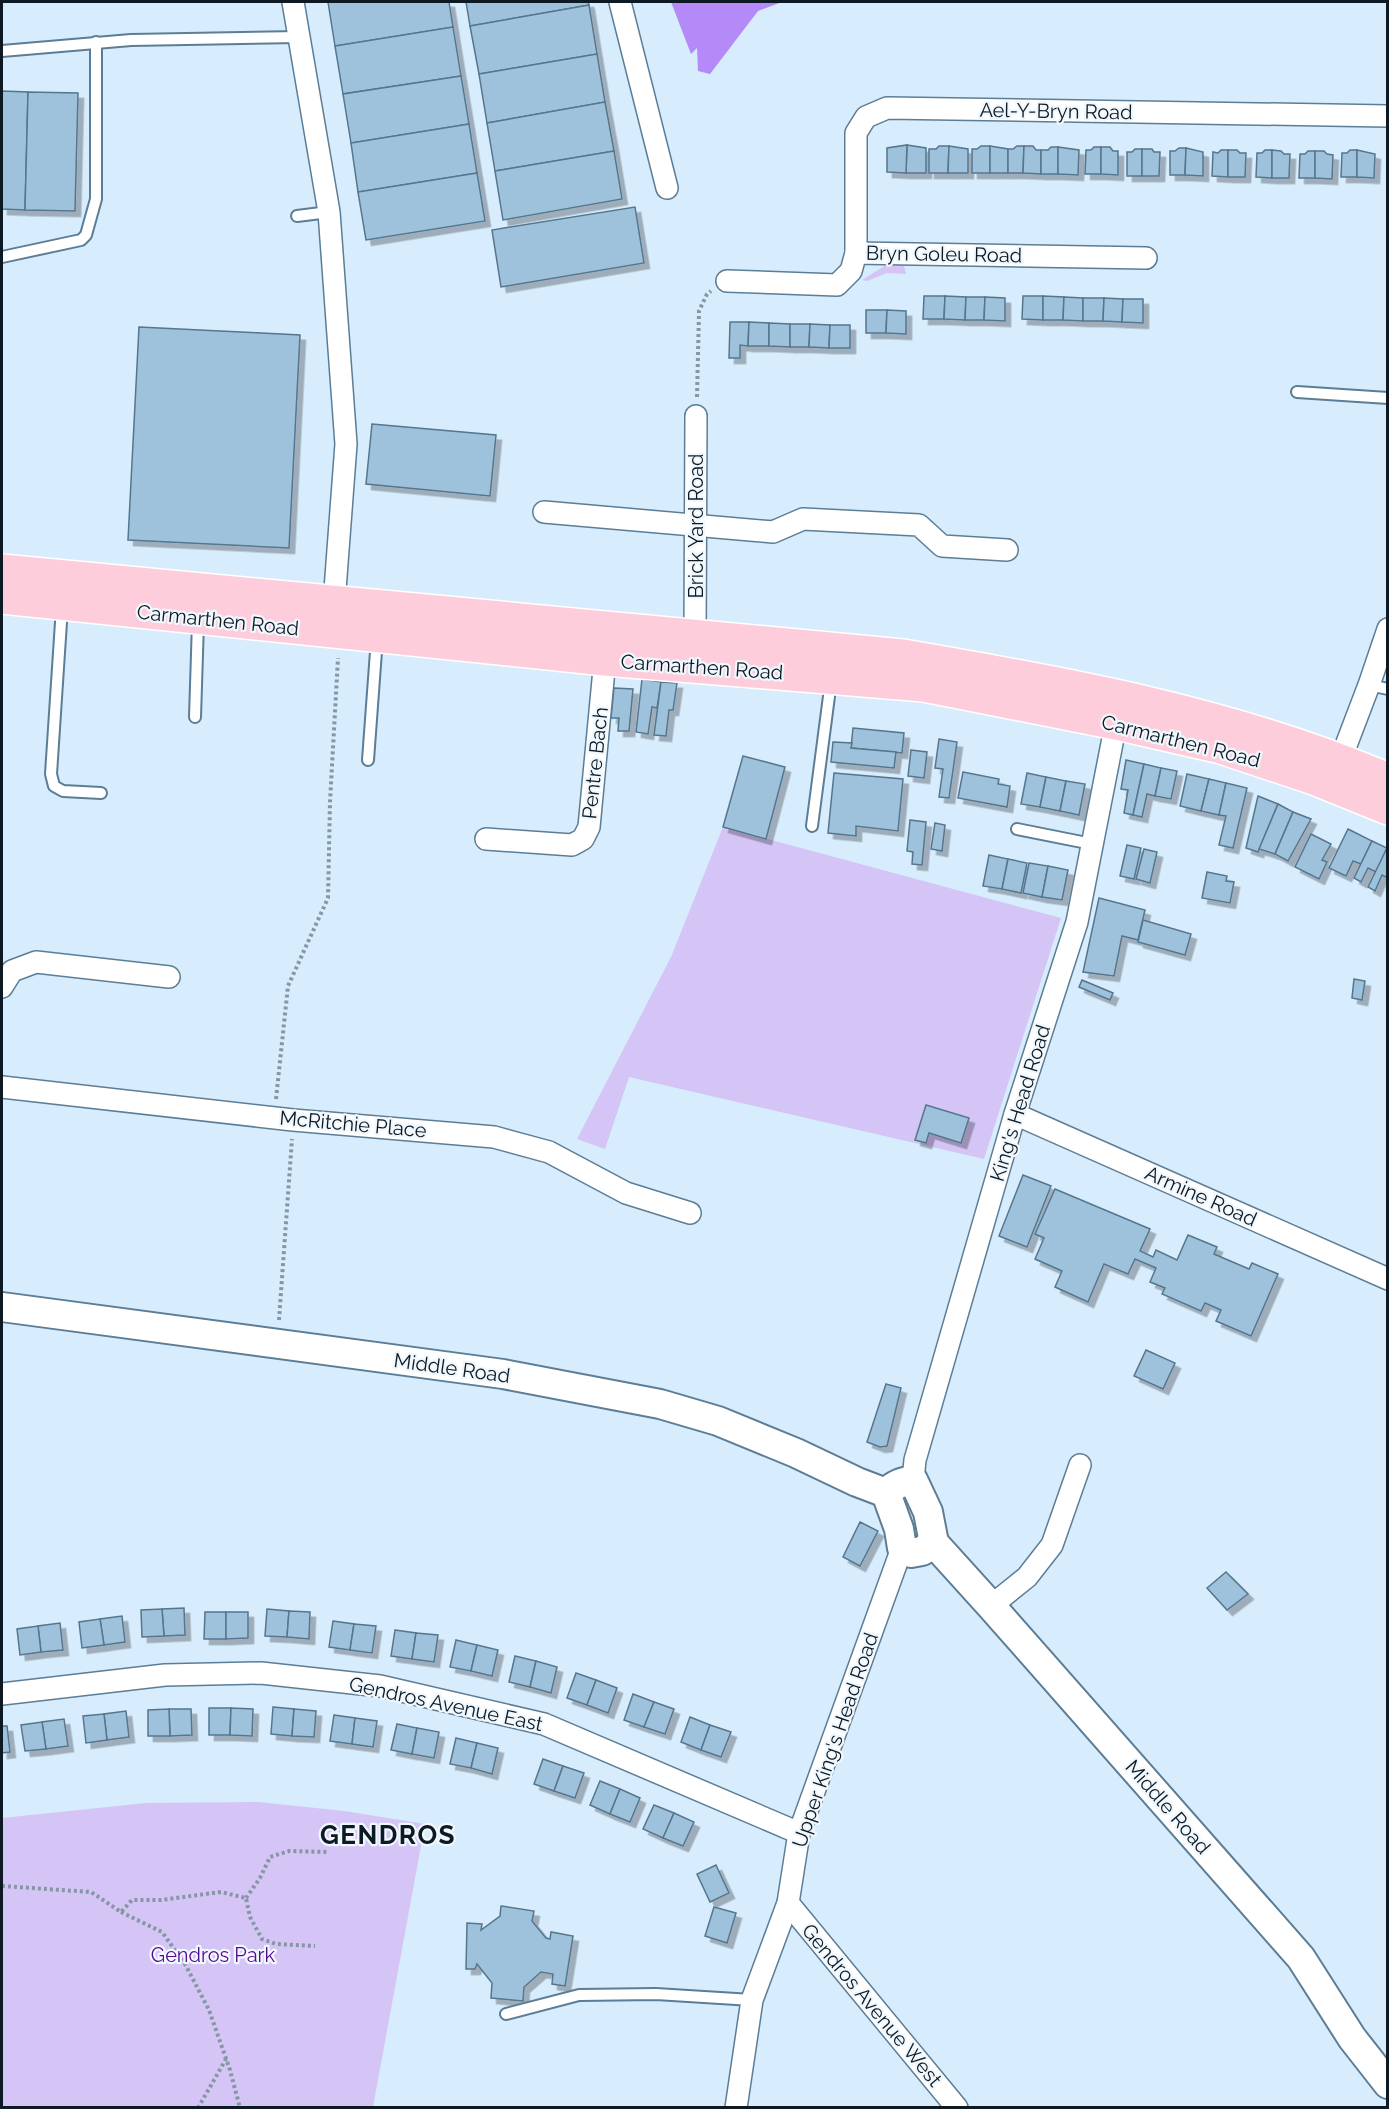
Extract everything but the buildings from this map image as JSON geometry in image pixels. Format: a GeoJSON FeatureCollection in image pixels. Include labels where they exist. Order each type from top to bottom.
{"type":"FeatureCollection","features":[{"type":"Feature","properties":{"kind":"main road","name":"Carmarthen Road"},"geometry":{"type":"LineString","coordinates":[[2,571],[337,618],[377,636],[605,659],[924,685],[1116,723],[1221,747],[1314,778],[1388,808]]}},
{"type":"Feature","properties":{"kind":"main road","name":"Carmarthen Road"},"geometry":{"type":"LineString","coordinates":[[2,597],[198,618],[337,618],[695,636],[903,656],[1019,676],[1229,725],[1283,740],[1388,780]]}},
{"type":"Feature","properties":{"kind":"street"},"geometry":{"type":"LineString","coordinates":[[293,2],[329,212],[346,444],[337,618]]}},
{"type":"Feature","properties":{"kind":"street"},"geometry":{"type":"LineString","coordinates":[[620,2],[667,188]]}},
{"type":"Feature","properties":{"kind":"street","name":"Ael-Y-Bryn Road"},"geometry":{"type":"LineString","coordinates":[[856,253],[856,133],[866,117],[887,108],[1388,116]]}},
{"type":"Feature","properties":{"kind":"street","name":"Bryn Goleu Road"},"geometry":{"type":"LineString","coordinates":[[727,281],[837,285],[852,270],[856,253],[1146,258]]}},
{"type":"Feature","properties":{"kind":"street","name":"Brick Yard Road"},"geometry":{"type":"LineString","coordinates":[[695,636],[696,416]]}},
{"type":"Feature","properties":{"kind":"street"},"geometry":{"type":"LineString","coordinates":[[544,512],[773,532],[803,519],[919,525],[942,546],[1007,550]]}},
{"type":"Feature","properties":{"kind":"street"},"geometry":{"type":"LineString","coordinates":[[1343,761],[1345,748],[1378,687],[1388,629]]}},
{"type":"Feature","properties":{"kind":"street","name":"Pentre Bach"},"geometry":{"type":"LineString","coordinates":[[486,839],[572,845],[583,839],[589,827],[605,659]]}},
{"type":"Feature","properties":{"kind":"street","name":"King's Head Road"},"geometry":{"type":"LineString","coordinates":[[914,1480],[915,1460],[1015,1114],[1077,922],[1116,723]]}},
{"type":"Feature","properties":{"kind":"street"},"geometry":{"type":"LineString","coordinates":[[2,987],[12,971],[36,962],[169,977]]}},
{"type":"Feature","properties":{"kind":"street","name":"McRitchie Place"},"geometry":{"type":"LineString","coordinates":[[2,1087],[284,1119],[494,1137],[549,1152],[626,1193],[690,1213]]}},
{"type":"Feature","properties":{"kind":"street","name":"Armine Road"},"geometry":{"type":"LineString","coordinates":[[1015,1114],[1388,1279]]}},
{"type":"Feature","properties":{"kind":"street","name":"Middle Road"},"geometry":{"type":"LineString","coordinates":[[2,1307],[503,1374],[660,1404],[718,1421],[886,1493]]}},
{"type":"Feature","properties":{"kind":"street"},"geometry":{"type":"LineString","coordinates":[[992,1606],[1028,1576],[1052,1545],[1080,1465]]}},
{"type":"Feature","properties":{"kind":"street"},"geometry":{"type":"LineString","coordinates":[[914,1480],[928,1512],[934,1543],[922,1551],[911,1553],[902,1548],[899,1529],[886,1493],[901,1482],[914,1480]]}},
{"type":"Feature","properties":{"kind":"street","name":"Middle Road"},"geometry":{"type":"LineString","coordinates":[[934,1543],[1301,1958],[1352,2038],[1388,2084]]}},
{"type":"Feature","properties":{"kind":"street","name":"Upper King's Head Road"},"geometry":{"type":"LineString","coordinates":[[736,2108],[752,2000],[788,1903],[799,1833],[902,1548]]}},
{"type":"Feature","properties":{"kind":"street","name":"Gendros Avenue East"},"geometry":{"type":"LineString","coordinates":[[2,1694],[165,1675],[239,1673],[261,1673],[380,1686],[544,1724],[799,1833]]}},
{"type":"Feature","properties":{"kind":"street","name":"Gendros Avenue West"},"geometry":{"type":"LineString","coordinates":[[788,1903],[957,2108]]}},
{"type":"Feature","properties":{"kind":"lane"},"geometry":{"type":"LineString","coordinates":[[2,51],[96,42],[299,36]]}},
{"type":"Feature","properties":{"kind":"lane"},"geometry":{"type":"LineString","coordinates":[[2,257],[81,240],[86,235],[96,200],[96,42]]}},
{"type":"Feature","properties":{"kind":"lane"},"geometry":{"type":"LineString","coordinates":[[297,216],[329,212]]}},
{"type":"Feature","properties":{"kind":"lane"},"geometry":{"type":"LineString","coordinates":[[1297,392],[1388,398]]}},
{"type":"Feature","properties":{"kind":"lane"},"geometry":{"type":"LineString","coordinates":[[63,604],[51,774],[54,786],[63,791],[101,793]]}},
{"type":"Feature","properties":{"kind":"lane"},"geometry":{"type":"LineString","coordinates":[[195,717],[198,618]]}},
{"type":"Feature","properties":{"kind":"lane"},"geometry":{"type":"LineString","coordinates":[[368,760],[377,636]]}},
{"type":"Feature","properties":{"kind":"lane"},"geometry":{"type":"LineString","coordinates":[[812,826],[831,677]]}},
{"type":"Feature","properties":{"kind":"lane"},"geometry":{"type":"LineString","coordinates":[[1017,829],[1092,844]]}},
{"type":"Feature","properties":{"kind":"lane"},"geometry":{"type":"LineString","coordinates":[[506,2014],[579,1995],[656,1994],[752,2000]]}},
{"type":"Feature","properties":{"kind":"path"},"geometry":{"type":"LineString","coordinates":[[696,416],[699,310],[707,294],[727,281]]}},
{"type":"Feature","properties":{"kind":"path"},"geometry":{"type":"LineString","coordinates":[[278,1344],[288,986],[328,898],[337,618]]}},
{"type":"Feature","properties":{"kind":"path"},"geometry":{"type":"LineString","coordinates":[[315,1946],[276,1944],[262,1939],[250,1917],[246,1898],[260,1878],[270,1857],[289,1851],[329,1852]]}},
{"type":"Feature","properties":{"kind":"path"},"geometry":{"type":"LineString","coordinates":[[2,1886],[91,1892],[121,1912],[162,1932],[185,1964],[209,2010],[240,2108]]}},
{"type":"Feature","properties":{"kind":"path"},"geometry":{"type":"LineString","coordinates":[[121,1912],[132,1900],[222,1892],[246,1898]]}},
{"type":"Feature","properties":{"kind":"path"},"geometry":{"type":"LineString","coordinates":[[198,2108],[226,2058]]}},
{"type":"Feature","properties":{"kind":"green space"},"geometry":{"type":"Polygon","coordinates":[[[899,257],[906,274],[887,273],[867,281],[862,280],[899,257]]]}},
{"type":"Feature","properties":{"kind":"green space"},"geometry":{"type":"Polygon","coordinates":[[[723,827],[1061,918],[984,1159],[629,1077],[605,1149],[577,1139],[671,957],[723,827]]]}},
{"type":"Feature","properties":{"kind":"green space","name":"Gendros Park"},"geometry":{"type":"Polygon","coordinates":[[[259,1802],[344,1811],[425,1824],[373,2107],[2,2107],[2,1818],[146,1803],[259,1802]]]}},
{"type":"Feature","properties":{"kind":"shaded area"},"geometry":{"type":"Polygon","coordinates":[[[671,2],[782,2],[758,11],[710,74],[698,71],[697,48],[691,54],[671,2]]]}},
{"type":"Feature","properties":{"kind":"district","name":"GENDROS"},"geometry":{"type":"Point","coordinates":[388,1835]}}]}
